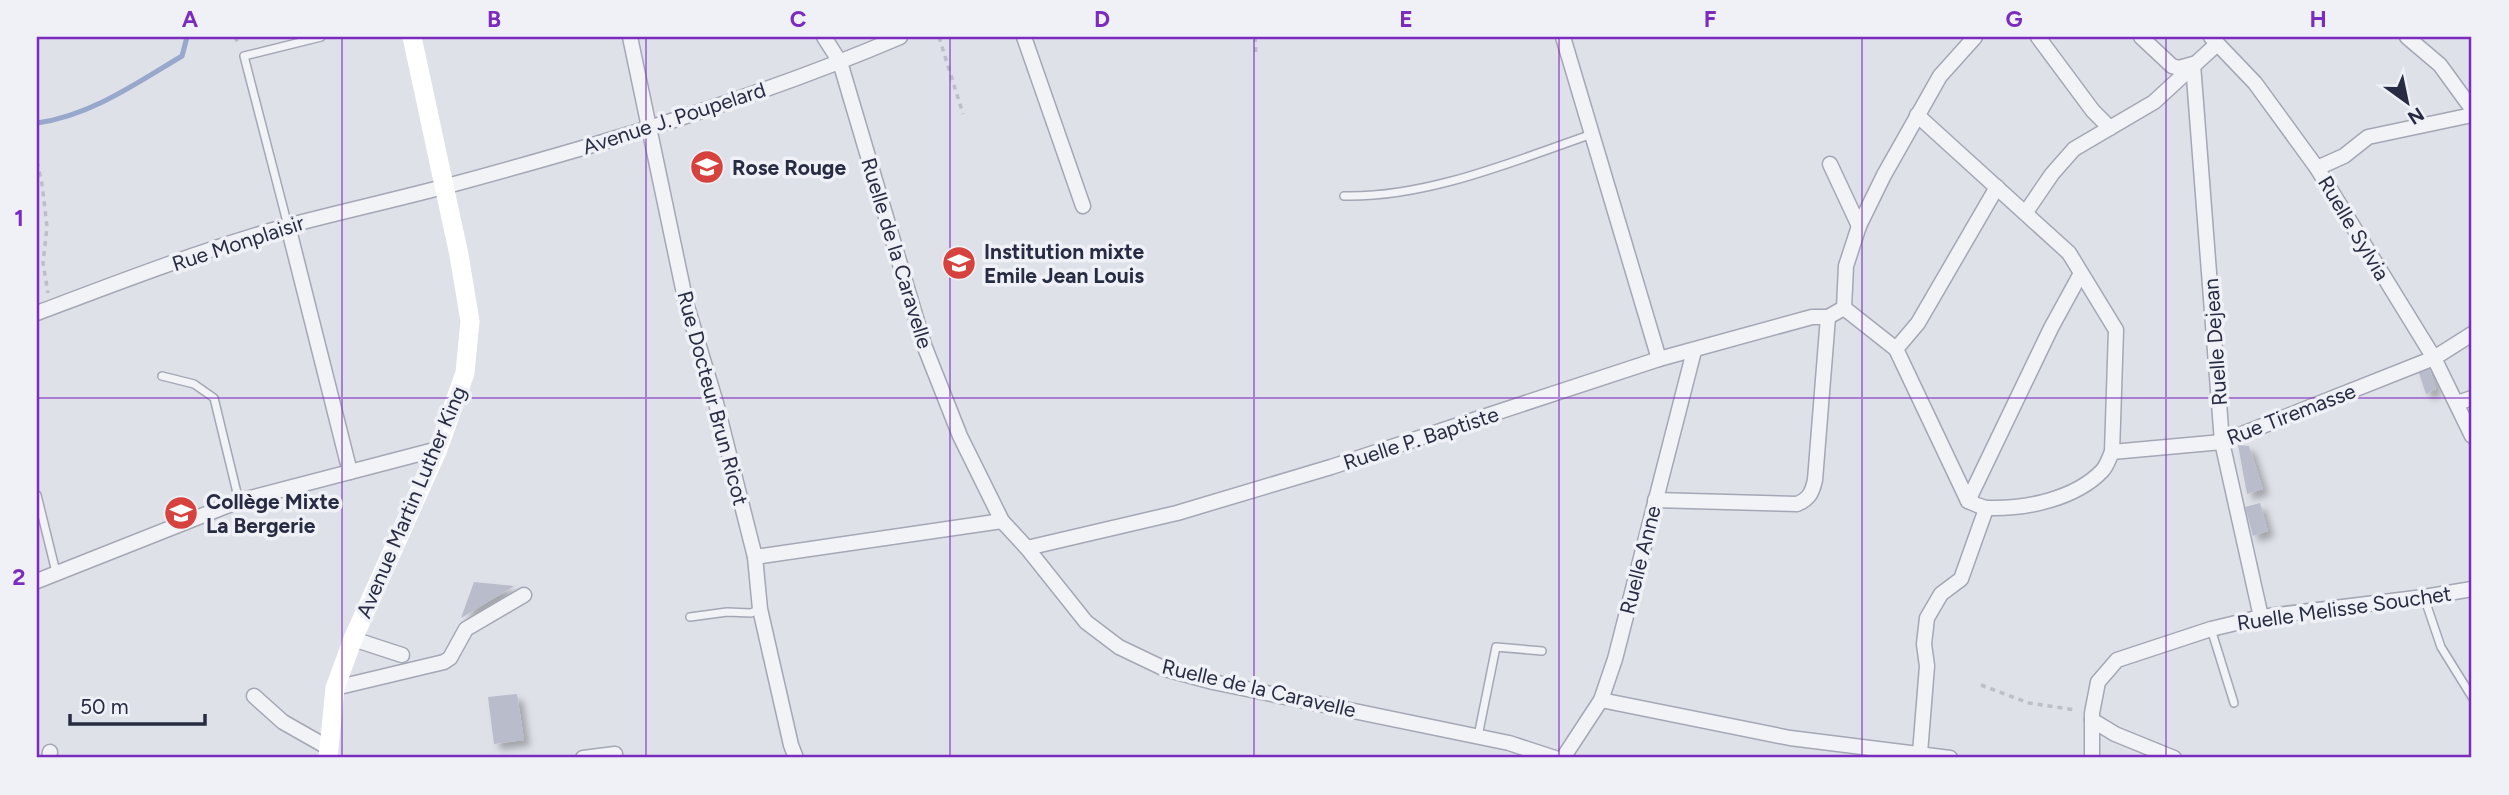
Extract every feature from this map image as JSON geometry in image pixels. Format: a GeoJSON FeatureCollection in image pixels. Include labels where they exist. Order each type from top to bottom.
{"type":"FeatureCollection","features":[{"type":"Feature","properties":{"kind":"main road","name":"Avenue Martin Luther King"},"geometry":{"type":"LineString","coordinates":[[328,753],[335,688],[353,639],[438,449],[465,373],[470,321],[459,255],[412,37]]}},
{"type":"Feature","properties":{"kind":"street","name":"Rue Docteur Brun Ricot"},"geometry":{"type":"LineString","coordinates":[[630,37],[686,303],[716,403],[755,557],[760,609],[796,758]]}},
{"type":"Feature","properties":{"kind":"street"},"geometry":{"type":"LineString","coordinates":[[824,37],[841,62]]}},
{"type":"Feature","properties":{"kind":"street","name":"Avenue J. Poupelard"},"geometry":{"type":"LineString","coordinates":[[444,187],[649,127],[841,62],[900,37]]}},
{"type":"Feature","properties":{"kind":"street"},"geometry":{"type":"LineString","coordinates":[[1024,37],[1083,206]]}},
{"type":"Feature","properties":{"kind":"street"},"geometry":{"type":"LineString","coordinates":[[1563,37],[1659,359]]}},
{"type":"Feature","properties":{"kind":"street"},"geometry":{"type":"LineString","coordinates":[[1844,308],[1846,266],[1859,226],[1940,76],[1975,37]]}},
{"type":"Feature","properties":{"kind":"street"},"geometry":{"type":"LineString","coordinates":[[2038,37],[2093,110],[2110,128]]}},
{"type":"Feature","properties":{"kind":"street"},"geometry":{"type":"LineString","coordinates":[[2141,37],[2172,66],[2179,68],[2193,64]]}},
{"type":"Feature","properties":{"kind":"street"},"geometry":{"type":"LineString","coordinates":[[2407,37],[2440,65],[2472,109]]}},
{"type":"Feature","properties":{"kind":"street"},"geometry":{"type":"LineString","coordinates":[[2026,212],[2052,174],[2074,149],[2154,102],[2214,41]]}},
{"type":"Feature","properties":{"kind":"street","name":"Ruelle Sylvia"},"geometry":{"type":"LineString","coordinates":[[2214,41],[2255,83],[2317,168],[2434,358],[2472,436]]}},
{"type":"Feature","properties":{"kind":"street","name":"Ruelle de la Caravelle"},"geometry":{"type":"LineString","coordinates":[[841,62],[924,345],[960,436],[1002,522],[1027,548],[1086,622],[1119,647],[1165,669],[1213,682],[1509,743],[1555,758]]}},
{"type":"Feature","properties":{"kind":"street","name":"Ruelle Dejean"},"geometry":{"type":"LineString","coordinates":[[2193,64],[2222,442],[2261,617]]}},
{"type":"Feature","properties":{"kind":"street"},"geometry":{"type":"LineString","coordinates":[[1844,308],[1896,349],[1968,501],[1986,509],[2031,505],[2073,491],[2091,481],[2104,468],[2112,452],[2116,330],[2069,253],[1917,115]]}},
{"type":"Feature","properties":{"kind":"street"},"geometry":{"type":"LineString","coordinates":[[2317,168],[2344,156],[2368,137],[2472,115]]}},
{"type":"Feature","properties":{"kind":"street"},"geometry":{"type":"LineString","coordinates":[[1830,164],[1859,226]]}},
{"type":"Feature","properties":{"kind":"street","name":"Rue Monplaisir"},"geometry":{"type":"LineString","coordinates":[[43,311],[218,248],[288,226],[444,187]]}},
{"type":"Feature","properties":{"kind":"street"},"geometry":{"type":"LineString","coordinates":[[1896,349],[1918,323],[1997,187]]}},
{"type":"Feature","properties":{"kind":"street"},"geometry":{"type":"LineString","coordinates":[[288,226],[350,472]]}},
{"type":"Feature","properties":{"kind":"street"},"geometry":{"type":"LineString","coordinates":[[1968,501],[2051,328],[2080,275]]}},
{"type":"Feature","properties":{"kind":"street"},"geometry":{"type":"LineString","coordinates":[[1655,500],[1797,504],[1806,500],[1815,480],[1828,317],[1844,308]]}},
{"type":"Feature","properties":{"kind":"street","name":"Ruelle P. Baptiste"},"geometry":{"type":"LineString","coordinates":[[1027,548],[1177,513],[1356,459],[1659,359],[1812,317],[1828,317]]}},
{"type":"Feature","properties":{"kind":"street","name":"Rue Tiremasse"},"geometry":{"type":"LineString","coordinates":[[2112,452],[2222,442],[2434,358],[2472,334]]}},
{"type":"Feature","properties":{"kind":"street","name":"Ruelle Anne"},"geometry":{"type":"LineString","coordinates":[[1563,758],[1601,700],[1615,659],[1695,351]]}},
{"type":"Feature","properties":{"kind":"street"},"geometry":{"type":"LineString","coordinates":[[2457,403],[2472,398]]}},
{"type":"Feature","properties":{"kind":"street"},"geometry":{"type":"LineString","coordinates":[[37,581],[239,501],[438,449]]}},
{"type":"Feature","properties":{"kind":"street"},"geometry":{"type":"LineString","coordinates":[[1920,753],[1927,666],[1924,644],[1927,618],[1941,594],[1961,579],[1986,509]]}},
{"type":"Feature","properties":{"kind":"street"},"geometry":{"type":"LineString","coordinates":[[755,557],[1002,522]]}},
{"type":"Feature","properties":{"kind":"street","name":"Ruelle Melisse Souchet"},"geometry":{"type":"LineString","coordinates":[[2092,758],[2092,716],[2098,682],[2117,660],[2211,629],[2261,617],[2472,589]]}},
{"type":"Feature","properties":{"kind":"street"},"geometry":{"type":"LineString","coordinates":[[335,688],[444,662],[450,658],[466,629],[524,595]]}},
{"type":"Feature","properties":{"kind":"street"},"geometry":{"type":"LineString","coordinates":[[353,639],[401,655]]}},
{"type":"Feature","properties":{"kind":"street"},"geometry":{"type":"LineString","coordinates":[[254,695],[283,722],[328,753]]}},
{"type":"Feature","properties":{"kind":"street"},"geometry":{"type":"LineString","coordinates":[[1601,700],[1790,738],[1950,758]]}},
{"type":"Feature","properties":{"kind":"street"},"geometry":{"type":"LineString","coordinates":[[2092,716],[2115,734],[2174,758]]}},
{"type":"Feature","properties":{"kind":"street"},"geometry":{"type":"LineString","coordinates":[[583,758],[615,754]]}},
{"type":"Feature","properties":{"kind":"lane"},"geometry":{"type":"LineString","coordinates":[[288,226],[244,56],[321,37]]}},
{"type":"Feature","properties":{"kind":"lane"},"geometry":{"type":"LineString","coordinates":[[1344,196],[1363,197],[1445,183],[1592,134]]}},
{"type":"Feature","properties":{"kind":"lane"},"geometry":{"type":"LineString","coordinates":[[162,376],[194,384],[214,398],[239,501]]}},
{"type":"Feature","properties":{"kind":"lane"},"geometry":{"type":"LineString","coordinates":[[37,495],[56,572]]}},
{"type":"Feature","properties":{"kind":"lane"},"geometry":{"type":"LineString","coordinates":[[2424,597],[2441,648],[2472,697]]}},
{"type":"Feature","properties":{"kind":"lane"},"geometry":{"type":"LineString","coordinates":[[690,617],[727,612],[751,613],[760,609]]}},
{"type":"Feature","properties":{"kind":"lane"},"geometry":{"type":"LineString","coordinates":[[2211,629],[2234,703]]}},
{"type":"Feature","properties":{"kind":"lane"},"geometry":{"type":"LineString","coordinates":[[1478,737],[1496,647],[1542,651]]}},
{"type":"Feature","properties":{"kind":"path"},"geometry":{"type":"LineString","coordinates":[[939,37],[963,114]]}},
{"type":"Feature","properties":{"kind":"path"},"geometry":{"type":"LineString","coordinates":[[1255,37],[1256,57]]}},
{"type":"Feature","properties":{"kind":"path"},"geometry":{"type":"LineString","coordinates":[[37,162],[47,227],[43,263],[43,311]]}},
{"type":"Feature","properties":{"kind":"path"},"geometry":{"type":"LineString","coordinates":[[1981,685],[2029,703],[2092,716]]}},
{"type":"Feature","properties":{"kind":"building"},"geometry":{"type":"Polygon","coordinates":[[[2427,361],[2436,389],[2426,394],[2416,364],[2427,361]]]}},
{"type":"Feature","properties":{"kind":"building"},"geometry":{"type":"Polygon","coordinates":[[[2238,445],[2249,446],[2263,489],[2247,494],[2238,445]]]}},
{"type":"Feature","properties":{"kind":"building"},"geometry":{"type":"Polygon","coordinates":[[[2260,503],[2268,531],[2253,536],[2245,507],[2260,503]]]}},
{"type":"Feature","properties":{"kind":"building"},"geometry":{"type":"Polygon","coordinates":[[[474,582],[514,586],[461,618],[474,582]]]}},
{"type":"Feature","properties":{"kind":"building"},"geometry":{"type":"Polygon","coordinates":[[[517,694],[524,740],[494,744],[488,697],[517,694]]]}},
{"type":"Feature","properties":{"kind":"waterway"},"geometry":{"type":"LineString","coordinates":[[37,123],[76,113],[130,87],[182,56],[187,37]]}},
{"type":"Feature","properties":{"kind":"place","name":"Rose Rouge"},"geometry":{"type":"Point","coordinates":[707,167]}},
{"type":"Feature","properties":{"kind":"place","name":"Institution mixte Emile Jean Louis"},"geometry":{"type":"Point","coordinates":[959,263]}},
{"type":"Feature","properties":{"kind":"place","name":"Collège Mixte La Bergerie"},"geometry":{"type":"Point","coordinates":[181,513]}}]}
